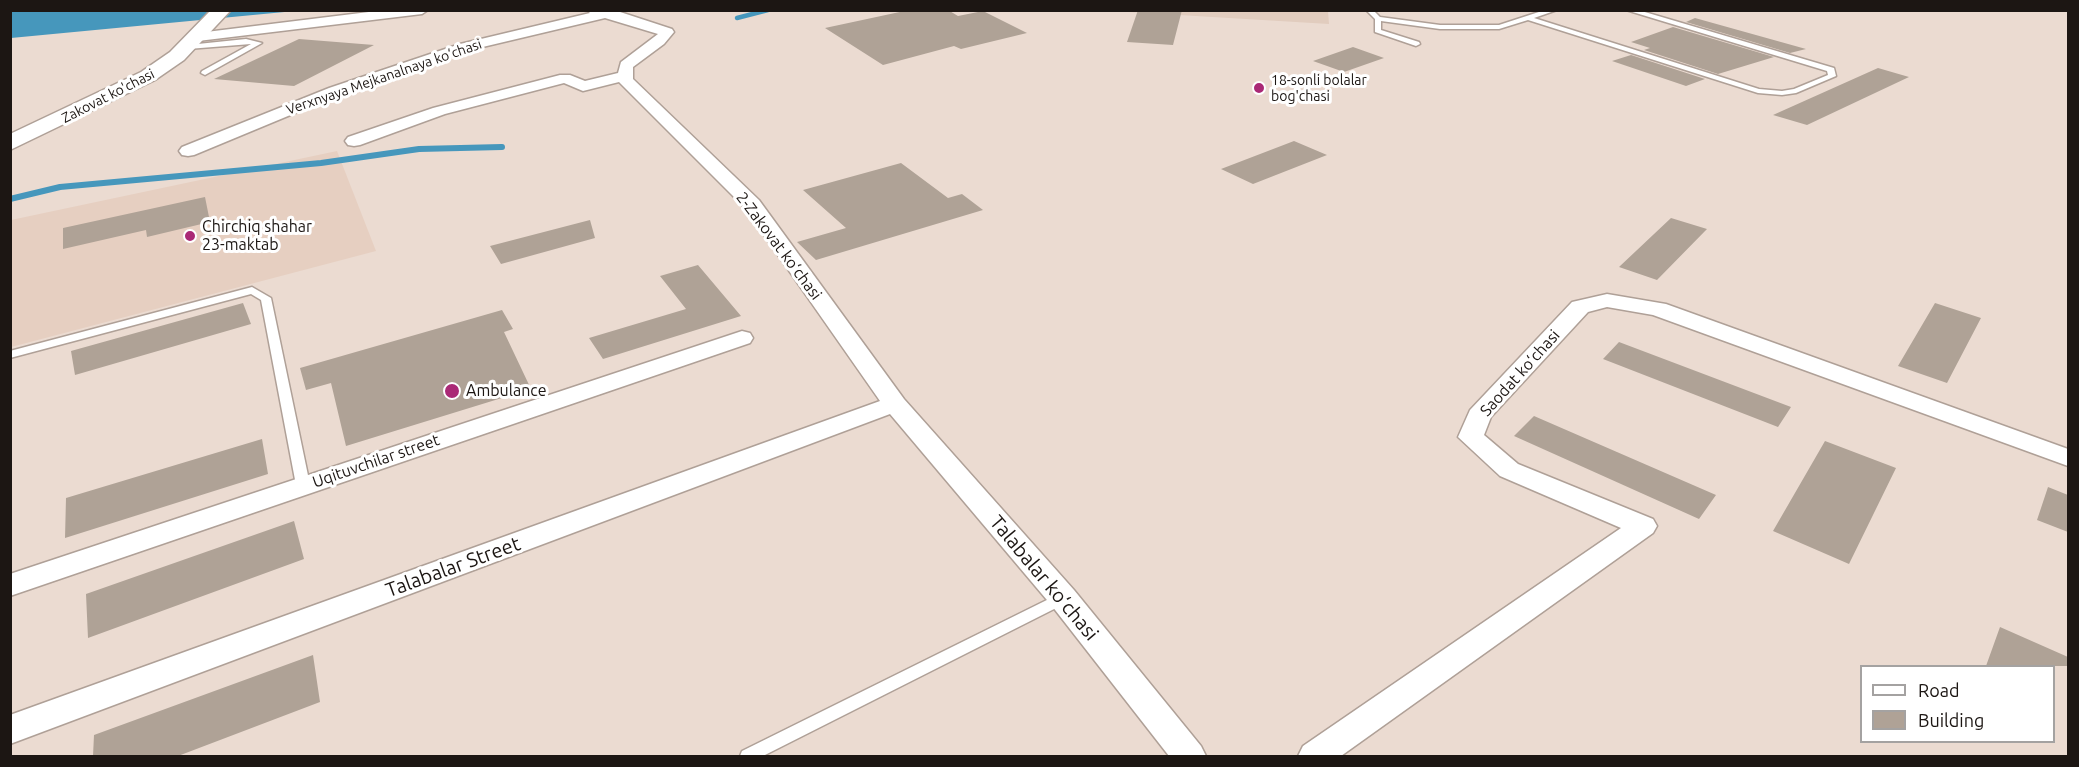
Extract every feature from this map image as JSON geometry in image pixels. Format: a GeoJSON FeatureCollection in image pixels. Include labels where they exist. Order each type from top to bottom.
{"type":"FeatureCollection","features":[{"type":"Feature","properties":{"kind":"main road","name":"Zakovat ko'chasi"},"geometry":{"type":"LineString","coordinates":[[10,143],[129,87],[165,66],[203,30]]}},
{"type":"Feature","properties":{"kind":"street"},"geometry":{"type":"LineString","coordinates":[[203,30],[422,10]]}},
{"type":"Feature","properties":{"kind":"street"},"geometry":{"type":"LineString","coordinates":[[354,141],[439,111],[566,78],[583,86],[625,76],[626,65],[659,41],[667,32],[606,12]]}},
{"type":"Feature","properties":{"kind":"street","name":"Verxnyaya Mejkanalnaya ko‘chasi"},"geometry":{"type":"LineString","coordinates":[[188,151],[335,91],[465,47],[606,12]]}},
{"type":"Feature","properties":{"kind":"street","name":"2-Zakovat ko‘chasi"},"geometry":{"type":"LineString","coordinates":[[625,76],[625,80],[752,204],[895,404]]}},
{"type":"Feature","properties":{"kind":"street","name":"Saodat ko‘chasi"},"geometry":{"type":"LineString","coordinates":[[1315,756],[1643,526],[1509,470],[1471,437],[1479,416],[1580,307],[1607,300],[1658,309],[2068,458]]}},
{"type":"Feature","properties":{"kind":"street","name":"Uqituvchilar street"},"geometry":{"type":"LineString","coordinates":[[10,585],[742,338]]}},
{"type":"Feature","properties":{"kind":"street","name":"Talabalar ko‘chasi"},"geometry":{"type":"LineString","coordinates":[[895,404],[1063,598],[1189,756]]}},
{"type":"Feature","properties":{"kind":"street","name":"Talabalar Street"},"geometry":{"type":"LineString","coordinates":[[10,730],[895,404]]}},
{"type":"Feature","properties":{"kind":"lane"},"geometry":{"type":"LineString","coordinates":[[1369,10],[1378,19],[1440,27],[1499,27],[1554,10]]}},
{"type":"Feature","properties":{"kind":"lane"},"geometry":{"type":"LineString","coordinates":[[1530,19],[1758,92],[1796,91],[1832,76],[1831,70],[1629,10]]}},
{"type":"Feature","properties":{"kind":"lane"},"geometry":{"type":"LineString","coordinates":[[1378,19],[1377,31],[1416,44]]}},
{"type":"Feature","properties":{"kind":"lane"},"geometry":{"type":"LineString","coordinates":[[203,30],[258,43],[205,73]]}},
{"type":"Feature","properties":{"kind":"lane"},"geometry":{"type":"LineString","coordinates":[[10,354],[252,290],[266,298],[303,485]]}},
{"type":"Feature","properties":{"kind":"lane"},"geometry":{"type":"LineString","coordinates":[[748,756],[1063,598]]}},
{"type":"Feature","properties":{"kind":"shaded area"},"geometry":{"type":"Polygon","coordinates":[[[1129,10],[1328,11],[1329,24],[1129,12],[1129,10]]]}},
{"type":"Feature","properties":{"kind":"shaded area","name":"Chirchiq shahar 23-maktab"},"geometry":{"type":"Polygon","coordinates":[[[337,151],[376,251],[11,347],[11,220],[337,151]]]}},
{"type":"Feature","properties":{"kind":"water"},"geometry":{"type":"Polygon","coordinates":[[[17,10],[295,11],[11,38],[11,11],[17,10]]]}},
{"type":"Feature","properties":{"kind":"building"},"geometry":{"type":"Polygon","coordinates":[[[909,10],[948,10],[958,16],[983,11],[1027,33],[961,49],[954,46],[883,65],[825,28],[909,10]]]}},
{"type":"Feature","properties":{"kind":"building"},"geometry":{"type":"Polygon","coordinates":[[[1138,10],[1182,10],[1173,45],[1127,42],[1138,10]]]}},
{"type":"Feature","properties":{"kind":"building"},"geometry":{"type":"Polygon","coordinates":[[[1695,18],[1806,49],[1790,53],[1686,22],[1695,18]]]}},
{"type":"Feature","properties":{"kind":"building"},"geometry":{"type":"Polygon","coordinates":[[[1673,27],[1774,57],[1718,74],[1644,50],[1650,48],[1631,42],[1673,27]]]}},
{"type":"Feature","properties":{"kind":"building"},"geometry":{"type":"Polygon","coordinates":[[[299,39],[374,45],[294,86],[214,79],[299,39]]]}},
{"type":"Feature","properties":{"kind":"building"},"geometry":{"type":"Polygon","coordinates":[[[1353,47],[1384,58],[1344,72],[1313,61],[1353,47]]]}},
{"type":"Feature","properties":{"kind":"building"},"geometry":{"type":"Polygon","coordinates":[[[1631,55],[1705,79],[1686,86],[1612,61],[1631,55]]]}},
{"type":"Feature","properties":{"kind":"building"},"geometry":{"type":"Polygon","coordinates":[[[1878,68],[1909,77],[1807,125],[1773,115],[1878,68]]]}},
{"type":"Feature","properties":{"kind":"building"},"geometry":{"type":"Polygon","coordinates":[[[1294,141],[1327,155],[1253,184],[1221,169],[1294,141]]]}},
{"type":"Feature","properties":{"kind":"building"},"geometry":{"type":"Polygon","coordinates":[[[901,163],[948,198],[962,194],[983,210],[816,260],[797,242],[846,228],[803,190],[901,163]]]}},
{"type":"Feature","properties":{"kind":"building"},"geometry":{"type":"Polygon","coordinates":[[[205,197],[210,222],[147,237],[146,230],[63,249],[63,228],[205,197]]]}},
{"type":"Feature","properties":{"kind":"building"},"geometry":{"type":"Polygon","coordinates":[[[1671,218],[1707,229],[1657,280],[1619,267],[1671,218]]]}},
{"type":"Feature","properties":{"kind":"building"},"geometry":{"type":"Polygon","coordinates":[[[590,220],[595,238],[501,264],[490,246],[590,220]]]}},
{"type":"Feature","properties":{"kind":"building"},"geometry":{"type":"Polygon","coordinates":[[[698,265],[741,316],[603,359],[589,338],[686,309],[660,276],[698,265]]]}},
{"type":"Feature","properties":{"kind":"building"},"geometry":{"type":"Polygon","coordinates":[[[243,303],[251,324],[75,375],[71,351],[243,303]]]}},
{"type":"Feature","properties":{"kind":"building"},"geometry":{"type":"Polygon","coordinates":[[[1935,303],[1981,318],[1947,383],[1898,366],[1935,303]]]}},
{"type":"Feature","properties":{"kind":"building"},"geometry":{"type":"Polygon","coordinates":[[[502,310],[513,329],[504,332],[531,389],[346,446],[331,383],[306,390],[300,368],[502,310]]]}},
{"type":"Feature","properties":{"kind":"building"},"geometry":{"type":"Polygon","coordinates":[[[1619,342],[1791,407],[1778,427],[1603,359],[1619,342]]]}},
{"type":"Feature","properties":{"kind":"building"},"geometry":{"type":"Polygon","coordinates":[[[1534,416],[1716,495],[1699,519],[1514,436],[1534,416]]]}},
{"type":"Feature","properties":{"kind":"building"},"geometry":{"type":"Polygon","coordinates":[[[262,439],[268,474],[65,538],[66,498],[262,439]]]}},
{"type":"Feature","properties":{"kind":"building"},"geometry":{"type":"Polygon","coordinates":[[[1825,441],[1896,468],[1849,564],[1773,531],[1825,441]]]}},
{"type":"Feature","properties":{"kind":"building"},"geometry":{"type":"Polygon","coordinates":[[[2048,487],[2068,495],[2068,532],[2037,520],[2048,487]]]}},
{"type":"Feature","properties":{"kind":"building"},"geometry":{"type":"Polygon","coordinates":[[[294,521],[304,559],[88,638],[86,594],[294,521]]]}},
{"type":"Feature","properties":{"kind":"building"},"geometry":{"type":"Polygon","coordinates":[[[2000,627],[2068,657],[2068,666],[1986,665],[2000,627]]]}},
{"type":"Feature","properties":{"kind":"building"},"geometry":{"type":"Polygon","coordinates":[[[313,655],[320,702],[178,756],[93,756],[94,735],[313,655]]]}},
{"type":"Feature","properties":{"kind":"waterway"},"geometry":{"type":"LineString","coordinates":[[737,18],[768,10]]}},
{"type":"Feature","properties":{"kind":"waterway"},"geometry":{"type":"LineString","coordinates":[[10,199],[60,187],[321,163],[419,149],[502,147]]}},
{"type":"Feature","properties":{"kind":"place","name":"18-sonli bolalar bog'chasi"},"geometry":{"type":"Point","coordinates":[1259,88]}},
{"type":"Feature","properties":{"kind":"place","name":"Chirchiq shahar 23-maktab"},"geometry":{"type":"Point","coordinates":[190,236]}},
{"type":"Feature","properties":{"kind":"place","name":"Ambulance"},"geometry":{"type":"Point","coordinates":[452,391]}}]}
